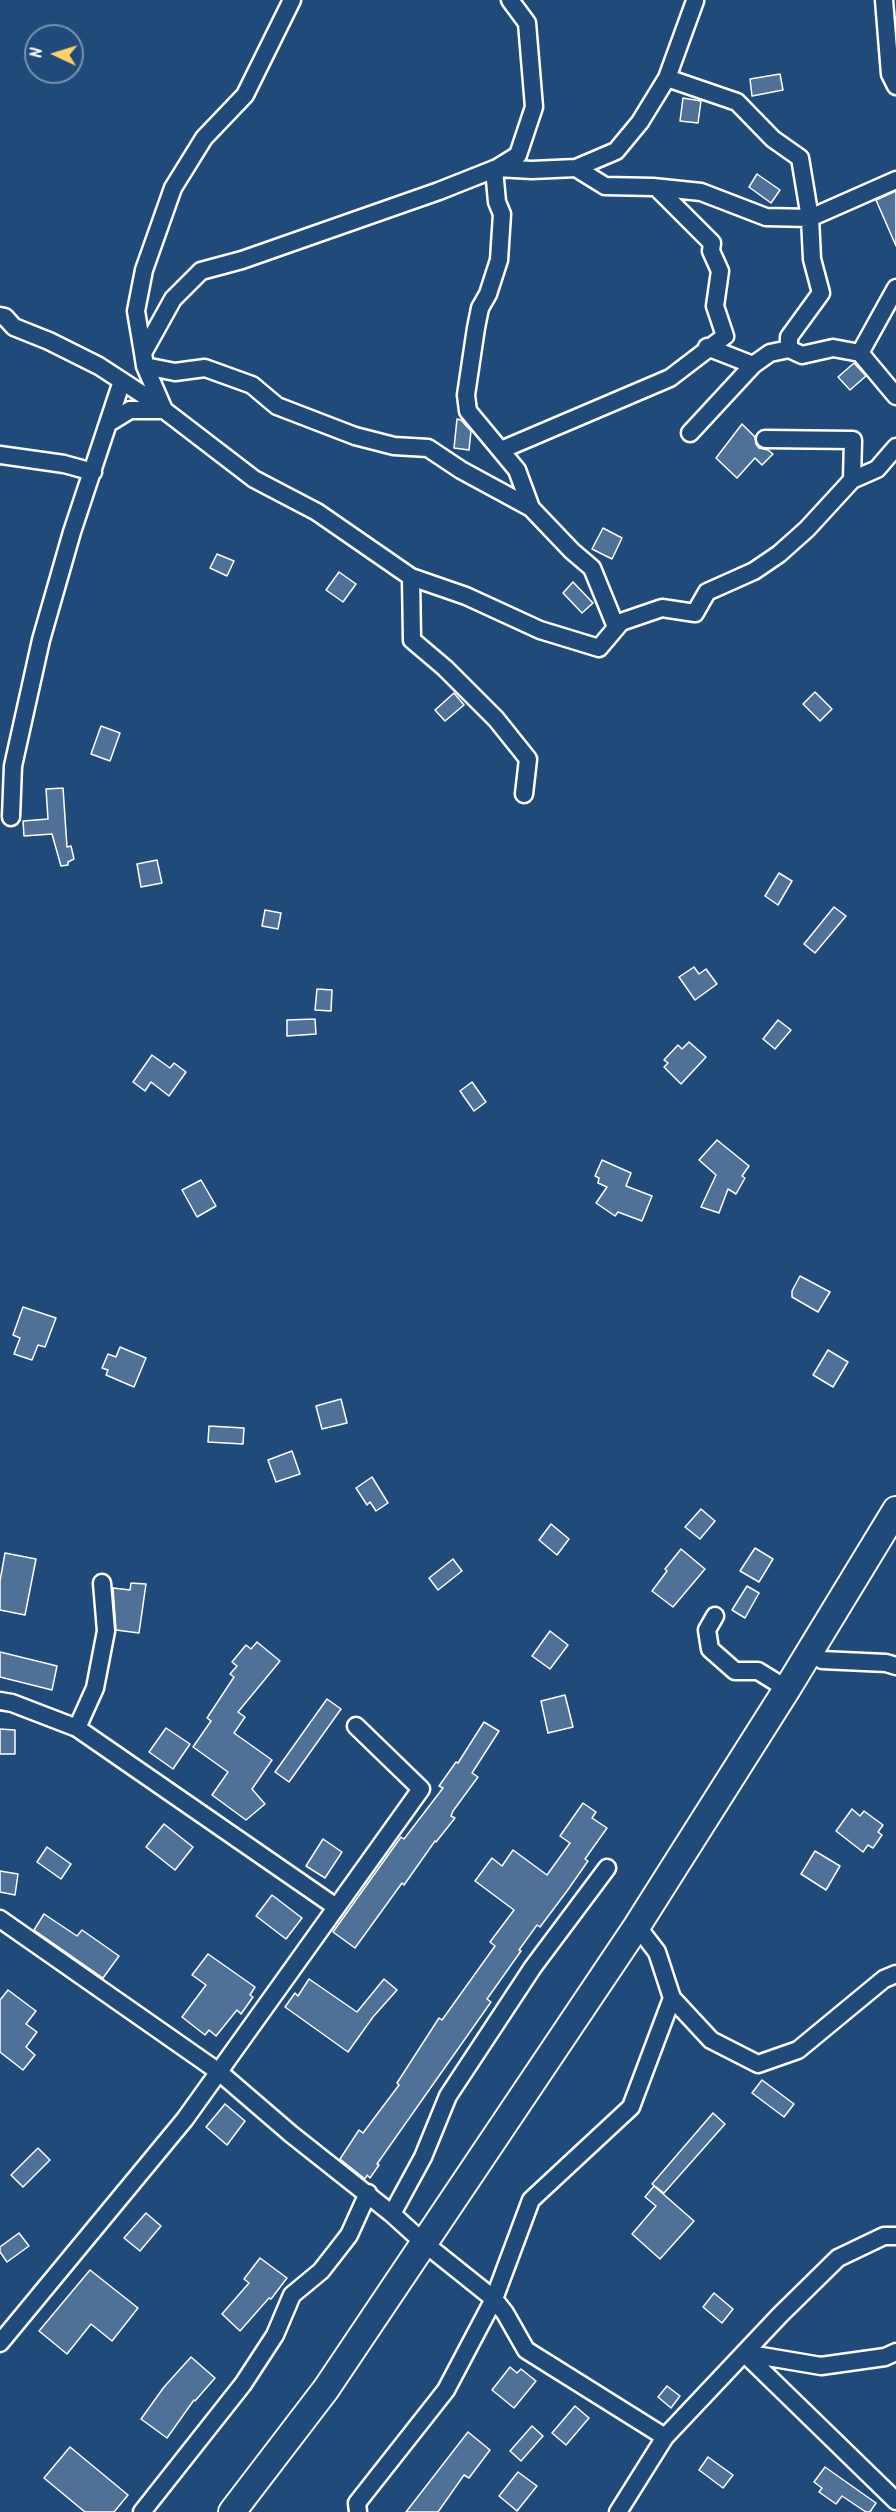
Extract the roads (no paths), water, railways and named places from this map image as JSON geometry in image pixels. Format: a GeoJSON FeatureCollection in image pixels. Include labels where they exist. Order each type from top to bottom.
{"type":"FeatureCollection","features":[{"type":"Feature","properties":{"kind":"main road"},"geometry":{"type":"LineString","coordinates":[[232,2512],[326,2389],[637,1926],[787,1689],[896,1510]]}},
{"type":"Feature","properties":{"kind":"street"},"geometry":{"type":"LineString","coordinates":[[164,410],[144,360],[136,311],[142,280],[173,188],[204,138],[245,95],[292,0]]}},
{"type":"Feature","properties":{"kind":"street"},"geometry":{"type":"LineString","coordinates":[[144,360],[173,298],[201,271],[242,260],[439,191],[496,169],[518,155],[534,107],[527,23],[510,0]]}},
{"type":"Feature","properties":{"kind":"street"},"geometry":{"type":"LineString","coordinates":[[884,0],[891,74],[896,86]]}},
{"type":"Feature","properties":{"kind":"street"},"geometry":{"type":"LineString","coordinates":[[496,169],[576,168],[616,151],[640,122],[667,78],[695,1]]}},
{"type":"Feature","properties":{"kind":"street"},"geometry":{"type":"LineString","coordinates":[[667,78],[737,102],[772,139],[800,158],[810,218],[812,259],[821,293],[789,337],[789,349]]}},
{"type":"Feature","properties":{"kind":"street"},"geometry":{"type":"LineString","coordinates":[[576,168],[605,186],[701,192],[766,217],[810,218],[896,180]]}},
{"type":"Feature","properties":{"kind":"street"},"geometry":{"type":"LineString","coordinates":[[496,169],[497,202],[502,214],[499,260],[488,294],[480,308],[466,395],[468,411],[517,470],[531,508]]}},
{"type":"Feature","properties":{"kind":"street"},"geometry":{"type":"LineString","coordinates":[[501,450],[670,378],[725,336],[715,306],[720,271],[711,251],[712,243],[657,188]]}},
{"type":"Feature","properties":{"kind":"street"},"geometry":{"type":"LineString","coordinates":[[860,353],[896,288]]}},
{"type":"Feature","properties":{"kind":"street"},"geometry":{"type":"LineString","coordinates":[[0,316],[5,317],[14,327],[79,356],[122,381],[254,478],[317,512],[411,577],[465,596],[540,630],[599,648],[621,622],[662,608],[695,613],[708,592],[754,571],[780,554],[807,529],[852,480],[877,469],[896,447]]}},
{"type":"Feature","properties":{"kind":"street"},"geometry":{"type":"LineString","coordinates":[[707,348],[753,365]]}},
{"type":"Feature","properties":{"kind":"street"},"geometry":{"type":"LineString","coordinates":[[690,434],[753,365],[770,353],[789,349],[801,355],[833,348],[860,353],[896,396]]}},
{"type":"Feature","properties":{"kind":"street"},"geometry":{"type":"LineString","coordinates":[[144,360],[175,372],[205,368],[252,386],[277,406],[354,436],[394,446],[428,448],[461,470],[531,508],[572,551],[592,568],[616,627]]}},
{"type":"Feature","properties":{"kind":"street"},"geometry":{"type":"LineString","coordinates":[[11,817],[13,766],[41,640],[72,532],[110,423],[122,381]]}},
{"type":"Feature","properties":{"kind":"street"},"geometry":{"type":"LineString","coordinates":[[110,423],[130,410],[164,410]]}},
{"type":"Feature","properties":{"kind":"street"},"geometry":{"type":"LineString","coordinates":[[765,439],[853,440],[852,480]]}},
{"type":"Feature","properties":{"kind":"street"},"geometry":{"type":"LineString","coordinates":[[0,455],[64,464],[93,472]]}},
{"type":"Feature","properties":{"kind":"street"},"geometry":{"type":"LineString","coordinates":[[411,577],[412,640],[445,668],[496,719],[528,759],[524,794]]}},
{"type":"Feature","properties":{"kind":"street"},"geometry":{"type":"LineString","coordinates":[[76,1728],[95,1688],[106,1631],[102,1583]]}},
{"type":"Feature","properties":{"kind":"street"},"geometry":{"type":"LineString","coordinates":[[715,1616],[707,1630],[710,1649],[735,1671],[758,1671],[787,1689]]}},
{"type":"Feature","properties":{"kind":"street"},"geometry":{"type":"LineString","coordinates":[[810,1650],[822,1660],[886,1663],[896,1666]]}},
{"type":"Feature","properties":{"kind":"street"},"geometry":{"type":"LineString","coordinates":[[0,1701],[12,1703],[76,1728],[336,1907]]}},
{"type":"Feature","properties":{"kind":"street"},"geometry":{"type":"LineString","coordinates":[[0,2343],[185,2119],[421,1789],[356,1726]]}},
{"type":"Feature","properties":{"kind":"street"},"geometry":{"type":"LineString","coordinates":[[392,2214],[423,2157],[448,2096],[533,1967],[607,1868]]}},
{"type":"Feature","properties":{"kind":"street"},"geometry":{"type":"LineString","coordinates":[[0,1919],[219,2072],[291,2134],[368,2193],[424,2243],[494,2299],[505,2313],[526,2350],[665,2437]]}},
{"type":"Feature","properties":{"kind":"street"},"geometry":{"type":"LineString","coordinates":[[637,1926],[657,1952],[672,1998],[711,2040],[758,2064],[798,2050],[884,1979],[896,1974]]}},
{"type":"Feature","properties":{"kind":"street"},"geometry":{"type":"LineString","coordinates":[[358,2512],[357,2503],[446,2390],[494,2299],[531,2200],[631,2107],[672,1998]]}},
{"type":"Feature","properties":{"kind":"street"},"geometry":{"type":"LineString","coordinates":[[142,2512],[243,2384],[276,2335],[292,2295],[321,2271],[349,2235],[368,2193]]}},
{"type":"Feature","properties":{"kind":"street"},"geometry":{"type":"LineString","coordinates":[[618,2512],[665,2437],[838,2258],[884,2236],[896,2236]]}},
{"type":"Feature","properties":{"kind":"street"},"geometry":{"type":"LineString","coordinates":[[744,2353],[821,2366],[885,2357],[896,2352]]}},
{"type":"Feature","properties":{"kind":"street"},"geometry":{"type":"LineString","coordinates":[[744,2353],[896,2501]]}}]}
